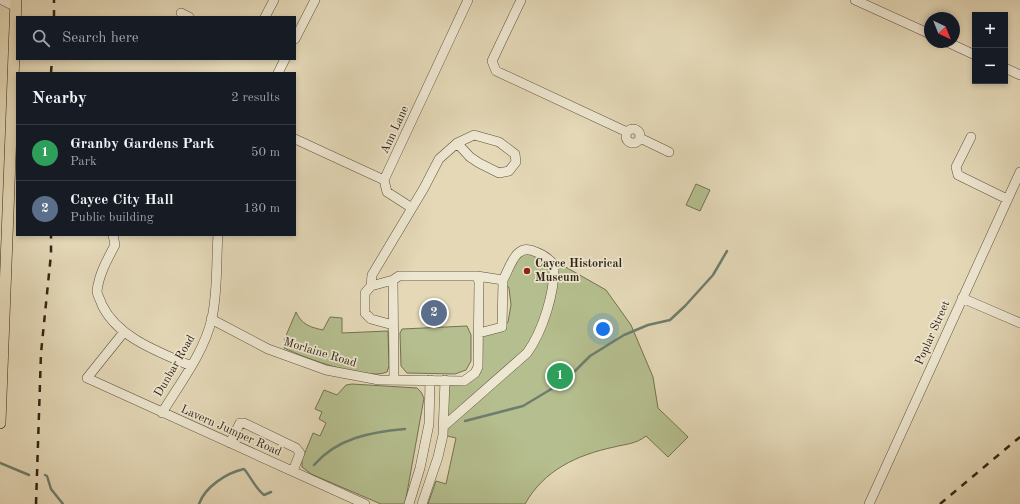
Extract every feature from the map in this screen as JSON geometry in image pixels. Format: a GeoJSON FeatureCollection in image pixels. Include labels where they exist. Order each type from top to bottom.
{"type":"FeatureCollection","features":[{"type":"Feature","properties":{"kind":"main road"},"geometry":{"type":"LineString","coordinates":[[0,423],[4,255],[16,3]]}},
{"type":"Feature","properties":{"kind":"street"},"geometry":{"type":"LineString","coordinates":[[2,0],[16,3]]}},
{"type":"Feature","properties":{"kind":"street"},"geometry":{"type":"LineString","coordinates":[[266,16],[274,0]]}},
{"type":"Feature","properties":{"kind":"street"},"geometry":{"type":"LineString","coordinates":[[296,37],[315,0]]}},
{"type":"Feature","properties":{"kind":"street","name":"Ann Lane"},"geometry":{"type":"LineString","coordinates":[[384,180],[468,0]]}},
{"type":"Feature","properties":{"kind":"street"},"geometry":{"type":"LineString","coordinates":[[521,0],[492,61],[496,72],[627,132],[626,137],[630,142],[636,142],[640,138],[669,152]]}},
{"type":"Feature","properties":{"kind":"street"},"geometry":{"type":"LineString","coordinates":[[855,0],[924,31]]}},
{"type":"Feature","properties":{"kind":"street"},"geometry":{"type":"LineString","coordinates":[[960,48],[972,54]]}},
{"type":"Feature","properties":{"kind":"street"},"geometry":{"type":"LineString","coordinates":[[278,72],[282,60]]}},
{"type":"Feature","properties":{"kind":"street"},"geometry":{"type":"LineString","coordinates":[[1008,69],[1020,75]]}},
{"type":"Feature","properties":{"kind":"street"},"geometry":{"type":"LineString","coordinates":[[371,286],[372,275],[439,159],[457,143],[474,135],[487,138],[499,142],[515,154],[516,162],[509,171],[499,173],[470,158],[457,143]]}},
{"type":"Feature","properties":{"kind":"street"},"geometry":{"type":"LineString","coordinates":[[971,137],[956,167],[958,175],[1007,199]]}},
{"type":"Feature","properties":{"kind":"street"},"geometry":{"type":"LineString","coordinates":[[296,139],[384,180],[387,192],[412,208]]}},
{"type":"Feature","properties":{"kind":"street","name":"Poplar Street"},"geometry":{"type":"LineString","coordinates":[[869,504],[1020,172]]}},
{"type":"Feature","properties":{"kind":"street"},"geometry":{"type":"LineString","coordinates":[[112,236],[115,245],[103,266],[97,292],[107,314],[124,332],[146,345],[191,366]]}},
{"type":"Feature","properties":{"kind":"street","name":"Dunbar Road"},"geometry":{"type":"LineString","coordinates":[[162,413],[191,366],[205,338],[212,318],[217,286],[218,236]]}},
{"type":"Feature","properties":{"kind":"street"},"geometry":{"type":"LineString","coordinates":[[444,426],[528,353],[536,340],[545,316],[553,285],[554,265],[548,257],[530,249],[518,251],[503,280],[502,327],[479,333]]}},
{"type":"Feature","properties":{"kind":"street"},"geometry":{"type":"LineString","coordinates":[[393,325],[371,318],[365,313],[365,293],[371,286],[393,280],[399,276],[477,276],[503,280]]}},
{"type":"Feature","properties":{"kind":"street","name":"Morlaine Road"},"geometry":{"type":"LineString","coordinates":[[212,318],[268,349],[310,364],[360,378],[464,381],[475,373],[478,367],[479,282],[477,276]]}},
{"type":"Feature","properties":{"kind":"street"},"geometry":{"type":"LineString","coordinates":[[393,280],[394,380]]}},
{"type":"Feature","properties":{"kind":"street"},"geometry":{"type":"LineString","coordinates":[[962,298],[1020,323]]}},
{"type":"Feature","properties":{"kind":"street","name":"Lavern Jumper Road"},"geometry":{"type":"LineString","coordinates":[[124,332],[87,378],[365,504]]}},
{"type":"Feature","properties":{"kind":"street"},"geometry":{"type":"LineString","coordinates":[[408,504],[420,468],[429,424],[430,380]]}},
{"type":"Feature","properties":{"kind":"street"},"geometry":{"type":"LineString","coordinates":[[422,504],[438,457],[444,426],[445,380]]}},
{"type":"Feature","properties":{"kind":"street"},"geometry":{"type":"LineString","coordinates":[[230,443],[237,427],[240,423],[244,423],[296,448],[300,453],[293,471]]}},
{"type":"Feature","properties":{"kind":"green space"},"geometry":{"type":"Polygon","coordinates":[[[696,184],[710,190],[700,211],[686,205],[696,184]]]}},
{"type":"Feature","properties":{"kind":"green space"},"geometry":{"type":"Polygon","coordinates":[[[519,251],[548,257],[606,290],[631,325],[653,377],[658,408],[688,437],[668,457],[646,436],[635,442],[587,454],[552,473],[533,492],[525,504],[428,504],[436,481],[446,484],[456,438],[443,435],[445,380],[463,378],[473,370],[477,338],[502,330],[508,322],[511,305],[509,288],[503,280],[519,251]]]}},
{"type":"Feature","properties":{"kind":"green space"},"geometry":{"type":"Polygon","coordinates":[[[296,312],[301,320],[307,325],[323,330],[330,317],[342,318],[342,333],[388,331],[389,366],[387,372],[377,374],[351,371],[320,362],[284,348],[285,338],[296,312]]]}},
{"type":"Feature","properties":{"kind":"green space"},"geometry":{"type":"Polygon","coordinates":[[[467,326],[471,335],[471,361],[466,370],[455,374],[407,373],[401,366],[400,333],[402,329],[467,326]]]}},
{"type":"Feature","properties":{"kind":"green space"},"geometry":{"type":"Polygon","coordinates":[[[352,384],[417,388],[424,398],[405,504],[381,504],[311,474],[302,467],[302,460],[313,433],[320,436],[326,423],[319,419],[322,412],[315,409],[324,390],[337,395],[346,385],[352,384]]]}},
{"type":"Feature","properties":{"kind":"waterway"},"geometry":{"type":"LineString","coordinates":[[465,421],[523,406],[558,385],[569,377],[590,356],[624,335],[648,325],[670,320],[713,275],[727,251]]}},
{"type":"Feature","properties":{"kind":"waterway"},"geometry":{"type":"LineString","coordinates":[[314,465],[333,448],[355,438],[380,432],[405,429]]}},
{"type":"Feature","properties":{"kind":"waterway"},"geometry":{"type":"LineString","coordinates":[[0,463],[29,475]]}},
{"type":"Feature","properties":{"kind":"waterway"},"geometry":{"type":"LineString","coordinates":[[199,504],[206,492],[223,477],[244,469],[264,495],[271,492]]}},
{"type":"Feature","properties":{"kind":"waterway"},"geometry":{"type":"LineString","coordinates":[[45,475],[47,476],[51,489],[63,504]]}},
{"type":"Feature","properties":{"kind":"railway"},"geometry":{"type":"LineString","coordinates":[[54,0],[54,16]]}},
{"type":"Feature","properties":{"kind":"railway"},"geometry":{"type":"LineString","coordinates":[[51,72],[52,60]]}},
{"type":"Feature","properties":{"kind":"railway"},"geometry":{"type":"LineString","coordinates":[[36,504],[41,353],[51,254],[51,236]]}},
{"type":"Feature","properties":{"kind":"railway"},"geometry":{"type":"LineString","coordinates":[[940,504],[1020,437]]}},
{"type":"Feature","properties":{"kind":"place","name":"Cayce Historical Museum"},"geometry":{"type":"Point","coordinates":[527,271]}},
{"type":"Feature","properties":{"kind":"place","name":"Cayce City Hall"},"geometry":{"type":"Point","coordinates":[434,313]}},
{"type":"Feature","properties":{"kind":"place","name":"Granby Gardens Park"},"geometry":{"type":"Point","coordinates":[560,376]}}]}
